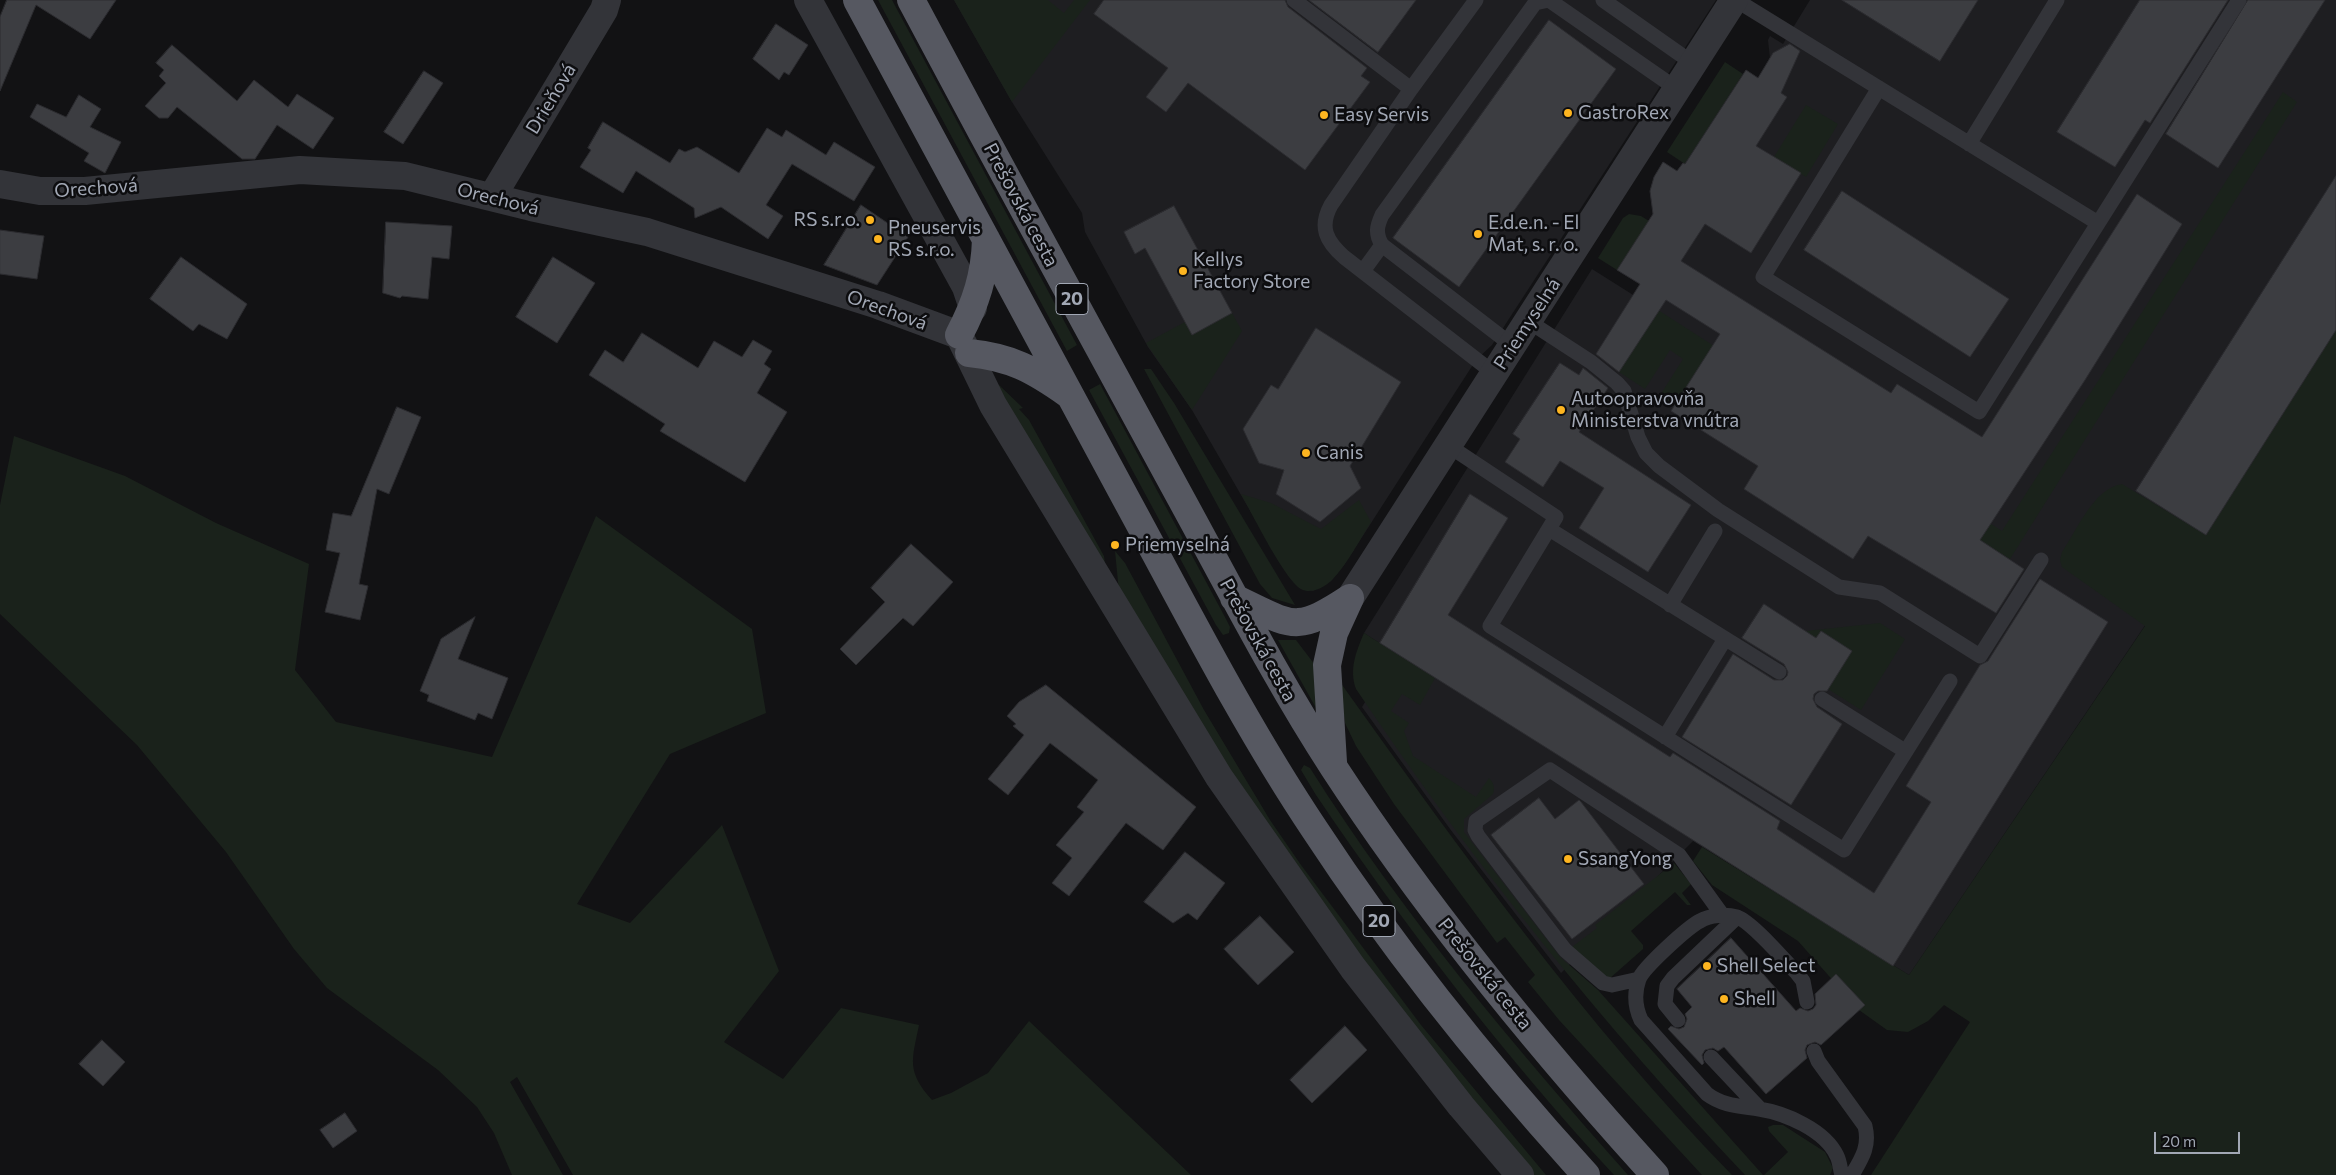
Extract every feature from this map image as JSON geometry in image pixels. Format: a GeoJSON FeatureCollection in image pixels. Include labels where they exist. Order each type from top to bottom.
{"type":"FeatureCollection","features":[{"type":"Feature","properties":{"kind":"highway","name":"20"},"geometry":{"type":"LineString","coordinates":[[857,0],[1246,719],[1315,830],[1443,1005],[1523,1104],[1586,1175]]}},
{"type":"Feature","properties":{"kind":"highway","name":"Prešovská cesta"},"geometry":{"type":"LineString","coordinates":[[911,0],[1234,598],[1297,709],[1333,766],[1382,839],[1468,954],[1555,1061],[1655,1175]]}},
{"type":"Feature","properties":{"kind":"highway"},"geometry":{"type":"LineString","coordinates":[[986,239],[985,262],[964,344],[1018,363],[1043,376],[1071,396]]}},
{"type":"Feature","properties":{"kind":"highway"},"geometry":{"type":"LineString","coordinates":[[1234,598],[1292,623],[1318,619],[1350,598]]}},
{"type":"Feature","properties":{"kind":"highway"},"geometry":{"type":"LineString","coordinates":[[1333,766],[1327,665],[1334,633],[1350,598]]}},
{"type":"Feature","properties":{"kind":"street","name":"Drieňová"},"geometry":{"type":"LineString","coordinates":[[492,197],[604,10],[607,0]]}},
{"type":"Feature","properties":{"kind":"street"},"geometry":{"type":"LineString","coordinates":[[808,0],[966,286],[973,308]]}},
{"type":"Feature","properties":{"kind":"street","name":"Priemyselná"},"geometry":{"type":"LineString","coordinates":[[1350,598],[1735,0]]}},
{"type":"Feature","properties":{"kind":"street","name":"Orechová"},"geometry":{"type":"LineString","coordinates":[[0,184],[40,191],[85,191],[300,170],[405,176],[647,232],[878,305],[964,344]]}},
{"type":"Feature","properties":{"kind":"street"},"geometry":{"type":"LineString","coordinates":[[964,344],[993,406],[1219,777],[1353,968],[1461,1106],[1520,1175]]}},
{"type":"Feature","properties":{"kind":"lane"},"geometry":{"type":"LineString","coordinates":[[1294,0],[1411,89]]}},
{"type":"Feature","properties":{"kind":"lane"},"geometry":{"type":"LineString","coordinates":[[1476,0],[1411,89],[1331,205],[1324,221],[1325,236],[1330,242],[1363,271],[1495,374]]}},
{"type":"Feature","properties":{"kind":"lane"},"geometry":{"type":"LineString","coordinates":[[1512,346],[1382,245],[1378,237],[1377,226],[1382,215],[1535,3],[1549,0],[1677,89]]}},
{"type":"Feature","properties":{"kind":"lane"},"geometry":{"type":"LineString","coordinates":[[1603,0],[1694,64]]}},
{"type":"Feature","properties":{"kind":"lane"},"geometry":{"type":"LineString","coordinates":[[1735,0],[2098,223]]}},
{"type":"Feature","properties":{"kind":"lane"},"geometry":{"type":"LineString","coordinates":[[1969,144],[2057,0]]}},
{"type":"Feature","properties":{"kind":"lane"},"geometry":{"type":"LineString","coordinates":[[1880,88],[1763,276],[1979,412],[2239,0]]}},
{"type":"Feature","properties":{"kind":"lane"},"geometry":{"type":"LineString","coordinates":[[1363,271],[1382,245]]}},
{"type":"Feature","properties":{"kind":"lane"},"geometry":{"type":"LineString","coordinates":[[1528,322],[1598,367],[1618,383],[1624,391],[1638,437],[1646,453],[1659,466],[1718,510],[1839,587],[1880,594],[1980,656],[2041,560]]}},
{"type":"Feature","properties":{"kind":"lane"},"geometry":{"type":"LineString","coordinates":[[1449,446],[1556,516],[1490,626],[1844,850],[1950,681]]}},
{"type":"Feature","properties":{"kind":"lane"},"geometry":{"type":"LineString","coordinates":[[1549,530],[1779,672]]}},
{"type":"Feature","properties":{"kind":"lane"},"geometry":{"type":"LineString","coordinates":[[1670,605],[1715,531]]}},
{"type":"Feature","properties":{"kind":"lane"},"geometry":{"type":"LineString","coordinates":[[1665,737],[1725,639]]}},
{"type":"Feature","properties":{"kind":"lane"},"geometry":{"type":"LineString","coordinates":[[1822,699],[1905,751]]}},
{"type":"Feature","properties":{"kind":"lane"},"geometry":{"type":"LineString","coordinates":[[1640,979],[1612,985],[1603,983],[1565,950],[1478,836],[1474,825],[1476,822],[1550,770],[1679,855],[1730,916],[1749,925],[1796,972],[1803,981],[1806,1002]]}},
{"type":"Feature","properties":{"kind":"lane"},"geometry":{"type":"LineString","coordinates":[[1730,916],[1699,921],[1648,966],[1640,979],[1636,1002],[1641,1020],[1707,1094],[1717,1101],[1727,1104],[1760,1109],[1786,1116],[1824,1140],[1837,1156],[1842,1175]]}},
{"type":"Feature","properties":{"kind":"lane"},"geometry":{"type":"LineString","coordinates":[[1678,1020],[1666,1004],[1667,986],[1730,916]]}},
{"type":"Feature","properties":{"kind":"lane"},"geometry":{"type":"LineString","coordinates":[[1814,1051],[1818,1061],[1865,1126],[1868,1137],[1867,1149],[1852,1175]]}},
{"type":"Feature","properties":{"kind":"lane"},"geometry":{"type":"LineString","coordinates":[[1711,1057],[1760,1109]]}},
{"type":"Feature","properties":{"kind":"shaded area"},"geometry":{"type":"Polygon","coordinates":[[[878,0],[892,0],[1077,345],[1067,351],[878,0]]]}},
{"type":"Feature","properties":{"kind":"shaded area"},"geometry":{"type":"Polygon","coordinates":[[[954,0],[1716,0],[1492,345],[1476,360],[1344,565],[1331,581],[1313,591],[1301,589],[1282,566],[1192,410],[1148,347],[1085,232],[1082,213],[1012,102],[954,0]]]}},
{"type":"Feature","properties":{"kind":"shaded area"},"geometry":{"type":"Polygon","coordinates":[[[954,0],[1048,0],[1064,13],[1074,0],[1090,0],[1012,102],[954,0]]]}},
{"type":"Feature","properties":{"kind":"shaded area"},"geometry":{"type":"Polygon","coordinates":[[[1810,0],[2336,0],[2336,330],[2206,535],[1909,975],[1693,841],[1561,973],[1450,829],[1362,707],[1395,653],[1364,633],[1592,269],[1657,310],[1658,296],[1617,270],[1655,211],[1650,191],[1654,177],[1663,162],[1676,173],[1683,163],[1686,164],[1746,70],[1763,81],[1770,58],[1768,40],[1770,36],[1783,44],[1810,0]]]}},
{"type":"Feature","properties":{"kind":"shaded area"},"geometry":{"type":"Polygon","coordinates":[[[1725,62],[1743,74],[1685,164],[1667,152],[1725,62]]]}},
{"type":"Feature","properties":{"kind":"shaded area"},"geometry":{"type":"Polygon","coordinates":[[[2283,92],[2297,102],[2010,559],[1700,366],[1674,406],[1659,397],[1683,359],[1670,350],[1645,389],[1619,372],[1658,310],[2002,531],[2283,92]]]}},
{"type":"Feature","properties":{"kind":"shaded area"},"geometry":{"type":"Polygon","coordinates":[[[1806,105],[1838,124],[1806,177],[1774,157],[1806,105]]]}},
{"type":"Feature","properties":{"kind":"shaded area"},"geometry":{"type":"Polygon","coordinates":[[[1629,214],[1641,216],[1649,221],[1617,270],[1598,258],[1623,218],[1629,214]]]}},
{"type":"Feature","properties":{"kind":"shaded area"},"geometry":{"type":"Polygon","coordinates":[[[1232,313],[1242,331],[1192,410],[1146,343],[1185,322],[1192,335],[1232,313]]]}},
{"type":"Feature","properties":{"kind":"shaded area"},"geometry":{"type":"Polygon","coordinates":[[[2336,330],[2336,1175],[1871,1175],[1970,1022],[1944,1005],[1928,1021],[1908,1032],[1887,1030],[1859,1010],[1798,941],[1712,885],[1693,861],[1702,847],[1909,975],[2145,626],[2062,567],[2060,560],[2062,552],[2087,511],[2103,493],[2112,487],[2122,484],[2206,535],[2336,330]]]}},
{"type":"Feature","properties":{"kind":"shaded area"},"geometry":{"type":"Polygon","coordinates":[[[1144,369],[1151,369],[1174,403],[1295,605],[1272,598],[1260,584],[1144,369]]]}},
{"type":"Feature","properties":{"kind":"shaded area"},"geometry":{"type":"Polygon","coordinates":[[[1100,384],[1226,619],[1230,627],[1229,633],[1223,635],[1216,625],[1089,390],[1100,384]]]}},
{"type":"Feature","properties":{"kind":"shaded area"},"geometry":{"type":"Polygon","coordinates":[[[999,385],[1023,408],[1019,409],[1029,420],[1104,556],[1106,572],[997,387],[999,385]]]}},
{"type":"Feature","properties":{"kind":"shaded area"},"geometry":{"type":"Polygon","coordinates":[[[14,436],[125,476],[216,523],[309,564],[295,670],[336,722],[492,757],[596,516],[752,629],[766,713],[670,754],[577,904],[630,923],[722,825],[779,971],[724,1042],[783,1079],[841,1008],[919,1025],[914,1047],[913,1065],[918,1081],[932,1100],[951,1093],[988,1073],[1029,1021],[1191,1175],[573,1175],[517,1077],[510,1082],[563,1175],[512,1175],[494,1133],[477,1107],[438,1070],[327,988],[294,949],[226,852],[137,745],[0,614],[0,505],[14,436]]]}},
{"type":"Feature","properties":{"kind":"shaded area"},"geometry":{"type":"Polygon","coordinates":[[[1241,494],[1271,503],[1321,529],[1359,500],[1371,522],[1348,559],[1332,580],[1318,589],[1305,591],[1294,583],[1286,573],[1241,494]]]}},
{"type":"Feature","properties":{"kind":"shaded area"},"geometry":{"type":"Polygon","coordinates":[[[1115,551],[1125,563],[1204,710],[1270,820],[1301,865],[1421,1025],[1546,1175],[1533,1175],[1401,1015],[1260,819],[1119,592],[1115,551]]]}},
{"type":"Feature","properties":{"kind":"shaded area"},"geometry":{"type":"Polygon","coordinates":[[[1880,623],[1905,639],[1861,710],[1828,689],[1852,651],[1821,631],[1812,645],[1801,637],[1806,631],[1880,623]]]}},
{"type":"Feature","properties":{"kind":"shaded area"},"geometry":{"type":"Polygon","coordinates":[[[1364,633],[1435,678],[1420,705],[1402,694],[1391,711],[1409,723],[1404,731],[1413,756],[1476,797],[1489,778],[1493,784],[1493,794],[1464,819],[1464,832],[1560,957],[1598,990],[1763,1175],[1745,1175],[1640,1060],[1540,940],[1446,817],[1356,689],[1353,668],[1364,633]]]}},
{"type":"Feature","properties":{"kind":"shaded area"},"geometry":{"type":"Polygon","coordinates":[[[1278,640],[1296,640],[1315,665],[1316,708],[1278,640]]]}},
{"type":"Feature","properties":{"kind":"shaded area"},"geometry":{"type":"Polygon","coordinates":[[[1340,682],[1479,873],[1576,998],[1678,1117],[1732,1175],[1702,1175],[1559,1020],[1528,982],[1535,975],[1505,937],[1497,943],[1394,804],[1356,746],[1345,723],[1340,682]]]}},
{"type":"Feature","properties":{"kind":"shaded area"},"geometry":{"type":"Polygon","coordinates":[[[1304,765],[1310,768],[1382,875],[1461,978],[1543,1078],[1628,1175],[1614,1175],[1534,1085],[1458,991],[1350,845],[1301,770],[1304,765]]]}},
{"type":"Feature","properties":{"kind":"shaded area"},"geometry":{"type":"Polygon","coordinates":[[[1674,863],[1691,884],[1682,893],[1691,905],[1687,905],[1675,892],[1631,931],[1643,945],[1643,949],[1609,979],[1572,947],[1597,928],[1595,925],[1674,863]]]}},
{"type":"Feature","properties":{"kind":"shaded area"},"geometry":{"type":"Polygon","coordinates":[[[1783,1125],[1825,1152],[1833,1168],[1830,1175],[1764,1175],[1788,1152],[1769,1131],[1768,1127],[1783,1125]]]}},
{"type":"Feature","properties":{"kind":"building"},"geometry":{"type":"Polygon","coordinates":[[[7,0],[116,0],[90,39],[36,5],[0,91],[0,17],[7,0]]]}},
{"type":"Feature","properties":{"kind":"building"},"geometry":{"type":"Polygon","coordinates":[[[1104,0],[1285,0],[1288,7],[1367,68],[1361,76],[1370,82],[1305,170],[1188,83],[1166,112],[1146,97],[1168,68],[1094,14],[1104,0]]]}},
{"type":"Feature","properties":{"kind":"building"},"geometry":{"type":"Polygon","coordinates":[[[1309,0],[1416,0],[1378,52],[1309,0]]]}},
{"type":"Feature","properties":{"kind":"building"},"geometry":{"type":"Polygon","coordinates":[[[1842,0],[1978,0],[1940,61],[1842,0]]]}},
{"type":"Feature","properties":{"kind":"building"},"geometry":{"type":"Polygon","coordinates":[[[2140,0],[2228,0],[2150,123],[2145,120],[2115,167],[2057,132],[2140,0]]]}},
{"type":"Feature","properties":{"kind":"building"},"geometry":{"type":"Polygon","coordinates":[[[2248,0],[2325,0],[2218,168],[2166,134],[2248,0]]]}},
{"type":"Feature","properties":{"kind":"building"},"geometry":{"type":"Polygon","coordinates":[[[1549,20],[1616,69],[1459,287],[1393,238],[1549,20]]]}},
{"type":"Feature","properties":{"kind":"building"},"geometry":{"type":"Polygon","coordinates":[[[776,24],[808,45],[789,75],[784,72],[779,80],[753,59],[776,24]]]}},
{"type":"Feature","properties":{"kind":"building"},"geometry":{"type":"Polygon","coordinates":[[[1790,44],[1800,51],[1781,93],[1787,97],[1756,146],[1801,173],[1751,253],[1705,224],[1681,261],[1891,393],[1897,384],[1982,437],[2137,194],[2182,224],[2085,380],[1980,540],[2024,569],[1996,613],[1868,536],[1853,559],[1744,489],[1758,466],[1671,411],[1720,334],[1666,300],[1619,372],[1596,354],[1640,284],[1617,270],[1653,214],[1650,191],[1654,177],[1663,162],[1677,171],[1683,163],[1685,164],[1746,70],[1758,78],[1773,53],[1790,44]]]}},
{"type":"Feature","properties":{"kind":"building"},"geometry":{"type":"Polygon","coordinates":[[[172,45],[237,101],[254,80],[288,107],[297,94],[334,118],[313,149],[277,125],[255,159],[242,159],[177,107],[168,118],[159,118],[145,106],[166,83],[159,76],[164,70],[156,63],[172,45]]]}},
{"type":"Feature","properties":{"kind":"building"},"geometry":{"type":"Polygon","coordinates":[[[424,71],[443,83],[403,144],[384,132],[424,71]]]}},
{"type":"Feature","properties":{"kind":"building"},"geometry":{"type":"Polygon","coordinates":[[[79,95],[101,109],[90,127],[121,142],[105,173],[84,161],[89,153],[30,117],[37,104],[66,117],[79,95]]]}},
{"type":"Feature","properties":{"kind":"building"},"geometry":{"type":"Polygon","coordinates":[[[603,122],[670,163],[679,149],[685,152],[697,147],[739,173],[767,128],[782,137],[786,130],[826,155],[834,142],[875,167],[854,201],[792,164],[766,205],[783,216],[768,239],[721,207],[695,218],[694,208],[636,171],[623,193],[580,167],[591,150],[588,148],[603,122]]]}},
{"type":"Feature","properties":{"kind":"building"},"geometry":{"type":"Polygon","coordinates":[[[2336,176],[2336,330],[2206,535],[2136,491],[2336,176]]]}},
{"type":"Feature","properties":{"kind":"building"},"geometry":{"type":"Polygon","coordinates":[[[1842,191],[2009,299],[1970,357],[1804,250],[1842,191]]]}},
{"type":"Feature","properties":{"kind":"building"},"geometry":{"type":"Polygon","coordinates":[[[861,205],[908,237],[877,285],[824,265],[861,205]]]}},
{"type":"Feature","properties":{"kind":"building","name":"Kellys Factory Store"},"geometry":{"type":"Polygon","coordinates":[[[1174,206],[1232,313],[1192,335],[1145,248],[1135,254],[1124,232],[1174,206]]]}},
{"type":"Feature","properties":{"kind":"building"},"geometry":{"type":"Polygon","coordinates":[[[386,222],[452,226],[449,259],[432,257],[428,299],[402,296],[400,298],[383,293],[386,222]]]}},
{"type":"Feature","properties":{"kind":"building"},"geometry":{"type":"Polygon","coordinates":[[[0,230],[44,236],[37,279],[0,274],[0,230]]]}},
{"type":"Feature","properties":{"kind":"building"},"geometry":{"type":"Polygon","coordinates":[[[181,257],[247,304],[227,339],[199,324],[193,331],[150,299],[181,257]]]}},
{"type":"Feature","properties":{"kind":"building"},"geometry":{"type":"Polygon","coordinates":[[[553,257],[595,283],[557,343],[516,317],[553,257]]]}},
{"type":"Feature","properties":{"kind":"building"},"geometry":{"type":"Polygon","coordinates":[[[1316,328],[1401,382],[1350,466],[1361,488],[1320,522],[1276,494],[1284,470],[1259,463],[1243,429],[1271,385],[1278,389],[1316,328]]]}},
{"type":"Feature","properties":{"kind":"building"},"geometry":{"type":"Polygon","coordinates":[[[642,333],[698,368],[714,341],[742,357],[753,340],[772,351],[764,364],[771,369],[757,393],[787,412],[745,482],[660,431],[665,424],[589,375],[605,350],[623,362],[642,333]]]}},
{"type":"Feature","properties":{"kind":"building"},"geometry":{"type":"Polygon","coordinates":[[[1560,363],[1579,375],[1583,368],[1608,388],[1579,432],[1691,505],[1648,572],[1579,528],[1604,488],[1560,461],[1543,487],[1505,462],[1520,439],[1513,434],[1560,363]]]}},
{"type":"Feature","properties":{"kind":"building"},"geometry":{"type":"Polygon","coordinates":[[[397,407],[421,417],[389,494],[377,489],[359,584],[368,586],[360,620],[325,612],[340,553],[326,550],[333,513],[351,516],[397,407]]]}},
{"type":"Feature","properties":{"kind":"building"},"geometry":{"type":"Polygon","coordinates":[[[1470,494],[1508,518],[1448,615],[1670,757],[1673,753],[1780,821],[1777,829],[1874,893],[1931,802],[1906,786],[1980,665],[1988,661],[2040,579],[2108,622],[1893,966],[1380,643],[1470,494]]]}},
{"type":"Feature","properties":{"kind":"building"},"geometry":{"type":"Polygon","coordinates":[[[911,544],[953,582],[913,626],[903,618],[856,665],[840,649],[885,602],[871,588],[911,544]]]}},
{"type":"Feature","properties":{"kind":"building"},"geometry":{"type":"Polygon","coordinates":[[[1764,604],[1816,638],[1821,631],[1852,651],[1827,691],[1818,691],[1814,694],[1813,699],[1817,707],[1842,724],[1791,805],[1682,737],[1733,654],[1774,680],[1783,680],[1787,676],[1788,672],[1784,664],[1742,638],[1764,604]]]}},
{"type":"Feature","properties":{"kind":"building"},"geometry":{"type":"Polygon","coordinates":[[[475,617],[458,659],[508,678],[492,719],[478,713],[475,720],[427,701],[429,695],[420,691],[441,639],[475,617]]]}},
{"type":"Feature","properties":{"kind":"building"},"geometry":{"type":"Polygon","coordinates":[[[1046,685],[1196,807],[1163,850],[1126,823],[1069,896],[1052,883],[1072,858],[1056,845],[1084,812],[1077,807],[1098,780],[1050,743],[1008,795],[988,779],[1024,735],[1013,726],[1016,724],[1007,716],[1019,702],[1046,685]]]}},
{"type":"Feature","properties":{"kind":"building","name":"SsangYong"},"geometry":{"type":"Polygon","coordinates":[[[1539,798],[1555,819],[1579,800],[1644,884],[1572,939],[1491,835],[1539,798]]]}},
{"type":"Feature","properties":{"kind":"building"},"geometry":{"type":"Polygon","coordinates":[[[1185,852],[1225,883],[1197,920],[1188,913],[1173,923],[1144,902],[1185,852]]]}},
{"type":"Feature","properties":{"kind":"building"},"geometry":{"type":"Polygon","coordinates":[[[1260,916],[1294,952],[1258,985],[1224,949],[1260,916]]]}},
{"type":"Feature","properties":{"kind":"building"},"geometry":{"type":"Polygon","coordinates":[[[1731,938],[1796,1011],[1800,1008],[1808,1011],[1813,1009],[1816,1005],[1815,994],[1836,974],[1865,1005],[1821,1045],[1815,1042],[1807,1045],[1805,1050],[1807,1058],[1766,1094],[1724,1047],[1718,1051],[1713,1048],[1705,1050],[1702,1055],[1704,1063],[1702,1065],[1668,1029],[1671,1026],[1679,1029],[1684,1027],[1687,1019],[1685,1014],[1692,1007],[1677,989],[1731,938]]]}},
{"type":"Feature","properties":{"kind":"building"},"geometry":{"type":"Polygon","coordinates":[[[1345,1026],[1367,1050],[1312,1103],[1290,1080],[1345,1026]]]}},
{"type":"Feature","properties":{"kind":"building"},"geometry":{"type":"Polygon","coordinates":[[[102,1040],[125,1062],[103,1086],[79,1064],[102,1040]]]}},
{"type":"Feature","properties":{"kind":"building"},"geometry":{"type":"Polygon","coordinates":[[[345,1113],[357,1131],[333,1148],[320,1130],[345,1113]]]}},
{"type":"Feature","properties":{"kind":"place","name":"GastroRex"},"geometry":{"type":"Point","coordinates":[1568,113]}},
{"type":"Feature","properties":{"kind":"place","name":"Easy Servis"},"geometry":{"type":"Point","coordinates":[1324,115]}},
{"type":"Feature","properties":{"kind":"place","name":"RS s.r.o."},"geometry":{"type":"Point","coordinates":[870,220]}},
{"type":"Feature","properties":{"kind":"place","name":"E.d.e.n. - El Mat, s. r. o."},"geometry":{"type":"Point","coordinates":[1478,234]}},
{"type":"Feature","properties":{"kind":"place","name":"Pneuservis RS s.r.o."},"geometry":{"type":"Point","coordinates":[878,239]}},
{"type":"Feature","properties":{"kind":"place","name":"Kellys Factory Store"},"geometry":{"type":"Point","coordinates":[1183,271]}},
{"type":"Feature","properties":{"kind":"place","name":"Autoopravovňa Ministerstva vnútra"},"geometry":{"type":"Point","coordinates":[1561,410]}},
{"type":"Feature","properties":{"kind":"place","name":"Canis"},"geometry":{"type":"Point","coordinates":[1306,453]}},
{"type":"Feature","properties":{"kind":"place","name":"Priemyselná"},"geometry":{"type":"Point","coordinates":[1115,545]}},
{"type":"Feature","properties":{"kind":"place","name":"SsangYong"},"geometry":{"type":"Point","coordinates":[1568,859]}},
{"type":"Feature","properties":{"kind":"place","name":"Shell Select"},"geometry":{"type":"Point","coordinates":[1707,966]}},
{"type":"Feature","properties":{"kind":"place","name":"Shell"},"geometry":{"type":"Point","coordinates":[1724,999]}}]}
